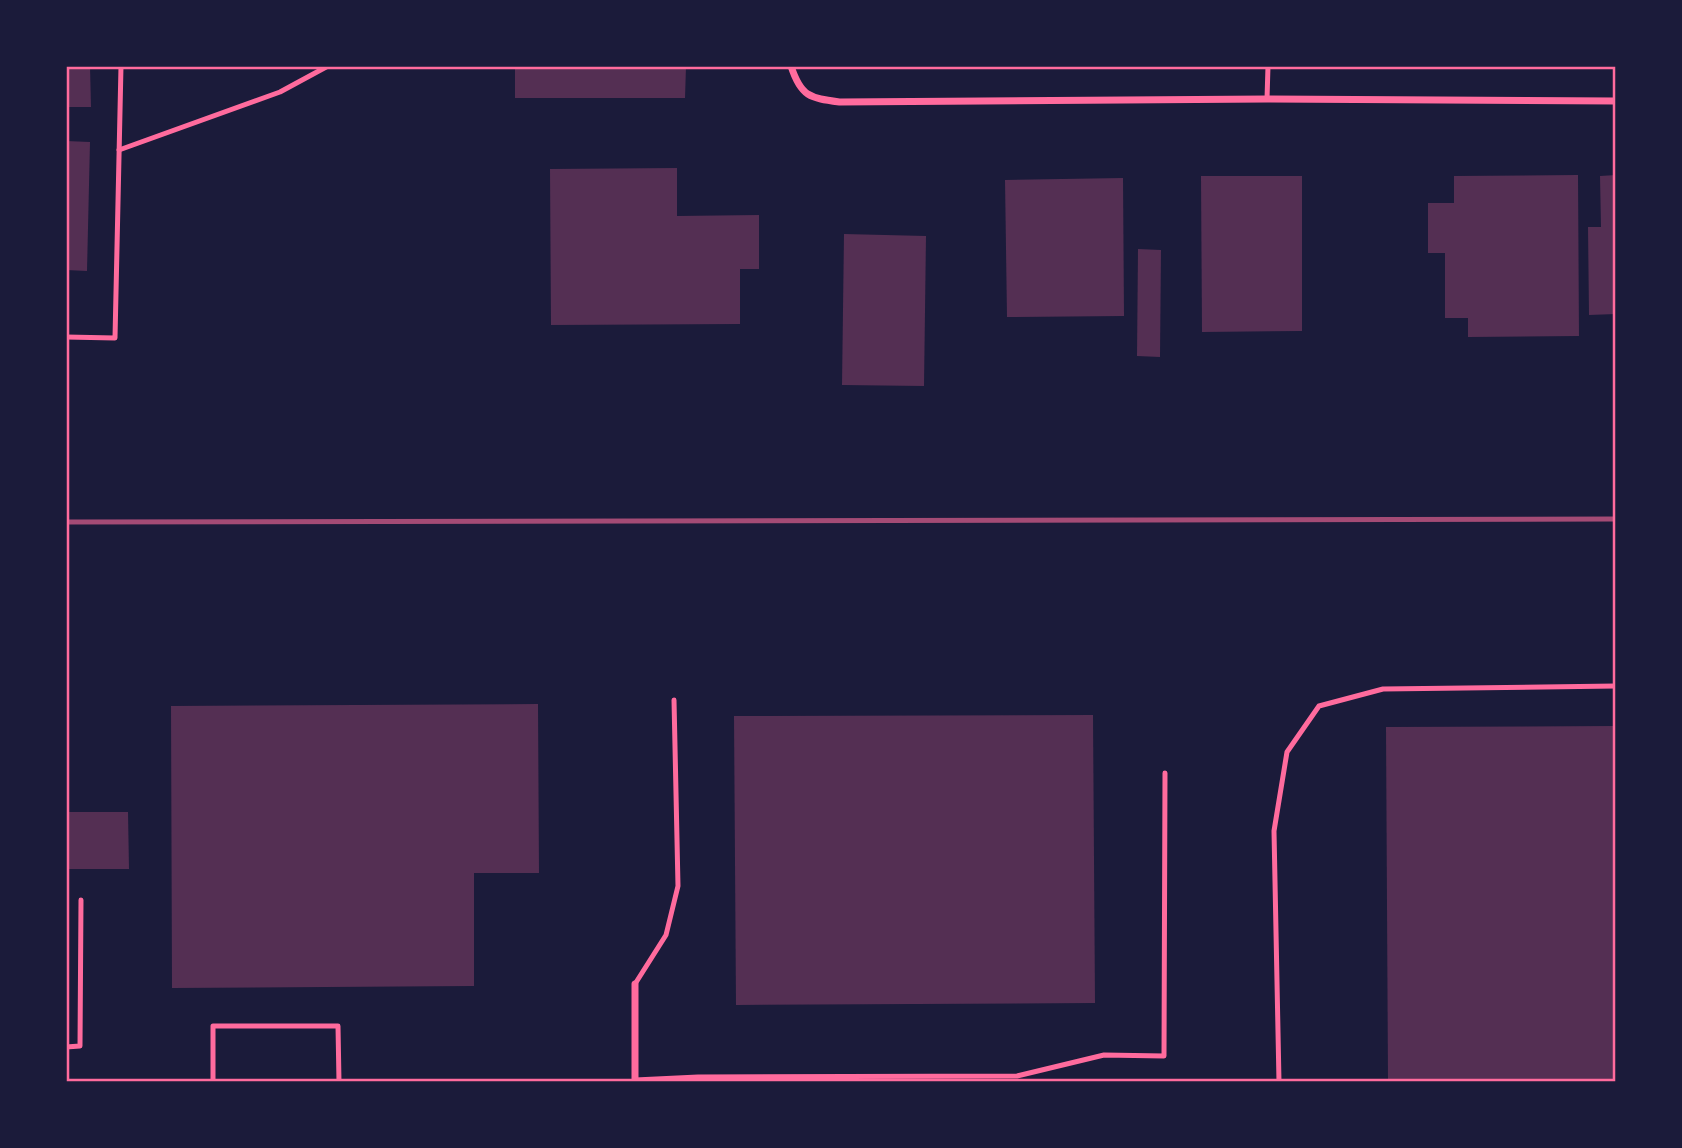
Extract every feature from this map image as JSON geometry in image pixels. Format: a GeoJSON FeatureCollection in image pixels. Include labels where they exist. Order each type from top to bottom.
{"type":"FeatureCollection","features":[{"type":"Feature","properties":{"kind":"street"},"geometry":{"type":"LineString","coordinates":[[791,66],[797,85],[813,98],[840,102],[1267,99],[1615,101]]}},
{"type":"Feature","properties":{"kind":"street"},"geometry":{"type":"LineString","coordinates":[[635,984],[635,1081]]}},
{"type":"Feature","properties":{"kind":"lane"},"geometry":{"type":"LineString","coordinates":[[66,337],[115,338],[121,66]]}},
{"type":"Feature","properties":{"kind":"lane"},"geometry":{"type":"LineString","coordinates":[[119,150],[280,92],[328,66]]}},
{"type":"Feature","properties":{"kind":"lane"},"geometry":{"type":"LineString","coordinates":[[1267,99],[1268,66]]}},
{"type":"Feature","properties":{"kind":"lane"},"geometry":{"type":"LineString","coordinates":[[1279,1082],[1274,831],[1287,752],[1319,706],[1383,688],[1615,686]]}},
{"type":"Feature","properties":{"kind":"lane"},"geometry":{"type":"LineString","coordinates":[[635,984],[666,935],[678,886],[674,701]]}},
{"type":"Feature","properties":{"kind":"lane"},"geometry":{"type":"LineString","coordinates":[[635,1081],[698,1077],[1017,1076],[1104,1055],[1164,1056],[1165,773]]}},
{"type":"Feature","properties":{"kind":"lane"},"geometry":{"type":"LineString","coordinates":[[66,1047],[80,1046],[80,900]]}},
{"type":"Feature","properties":{"kind":"lane"},"geometry":{"type":"LineString","coordinates":[[213,1082],[213,1026],[338,1026],[339,1082]]}},
{"type":"Feature","properties":{"kind":"building"},"geometry":{"type":"Polygon","coordinates":[[[66,66],[90,66],[91,107],[66,107],[66,66]]]}},
{"type":"Feature","properties":{"kind":"building"},"geometry":{"type":"Polygon","coordinates":[[[515,66],[686,66],[685,98],[515,98],[515,66]]]}},
{"type":"Feature","properties":{"kind":"building"},"geometry":{"type":"Polygon","coordinates":[[[66,141],[90,142],[87,271],[66,270],[66,141]]]}},
{"type":"Feature","properties":{"kind":"building"},"geometry":{"type":"Polygon","coordinates":[[[677,168],[677,216],[759,215],[759,269],[740,269],[740,324],[551,325],[550,169],[677,168]]]}},
{"type":"Feature","properties":{"kind":"building"},"geometry":{"type":"Polygon","coordinates":[[[1578,175],[1579,336],[1468,337],[1468,318],[1445,318],[1445,253],[1428,253],[1428,203],[1454,203],[1454,176],[1578,175]]]}},
{"type":"Feature","properties":{"kind":"building"},"geometry":{"type":"Polygon","coordinates":[[[1616,175],[1616,314],[1589,315],[1588,227],[1601,227],[1600,176],[1616,175]]]}},
{"type":"Feature","properties":{"kind":"building"},"geometry":{"type":"Polygon","coordinates":[[[1201,176],[1302,176],[1302,331],[1202,332],[1201,176]]]}},
{"type":"Feature","properties":{"kind":"building"},"geometry":{"type":"Polygon","coordinates":[[[1123,178],[1124,316],[1007,317],[1005,180],[1123,178]]]}},
{"type":"Feature","properties":{"kind":"building"},"geometry":{"type":"Polygon","coordinates":[[[844,234],[926,236],[924,386],[842,385],[844,234]]]}},
{"type":"Feature","properties":{"kind":"building"},"geometry":{"type":"Polygon","coordinates":[[[1138,249],[1161,250],[1160,357],[1137,356],[1138,249]]]}},
{"type":"Feature","properties":{"kind":"building"},"geometry":{"type":"Polygon","coordinates":[[[538,704],[539,873],[474,873],[474,986],[172,988],[171,706],[538,704]]]}},
{"type":"Feature","properties":{"kind":"building"},"geometry":{"type":"Polygon","coordinates":[[[1093,715],[1095,1003],[736,1005],[734,716],[1093,715]]]}},
{"type":"Feature","properties":{"kind":"building"},"geometry":{"type":"Polygon","coordinates":[[[1616,726],[1616,1082],[1388,1082],[1386,727],[1616,726]]]}},
{"type":"Feature","properties":{"kind":"building"},"geometry":{"type":"Polygon","coordinates":[[[66,812],[128,812],[129,869],[66,869],[66,812]]]}},
{"type":"Feature","properties":{"kind":"railway"},"geometry":{"type":"LineString","coordinates":[[66,522],[1616,519]]}}]}
